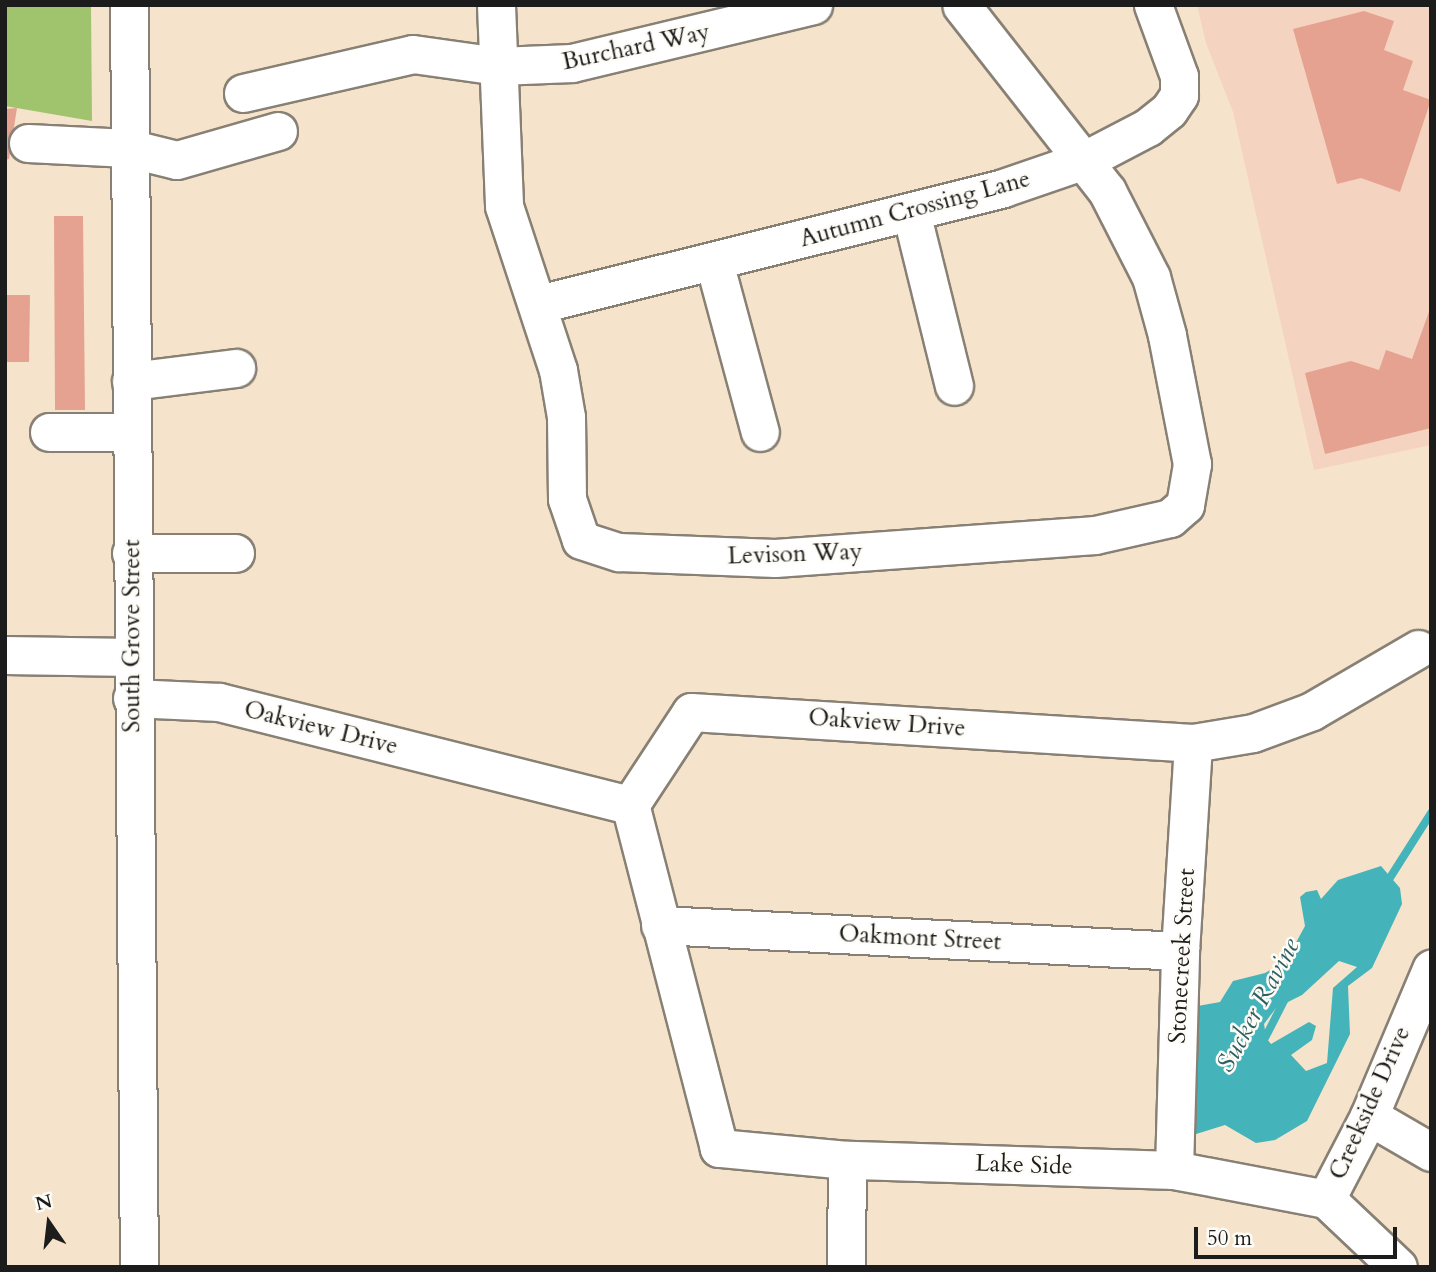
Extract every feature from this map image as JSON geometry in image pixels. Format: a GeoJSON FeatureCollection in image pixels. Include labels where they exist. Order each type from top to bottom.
{"type":"FeatureCollection","features":[{"type":"Feature","properties":{"kind":"street","name":"South Grove Street"},"geometry":{"type":"LineString","coordinates":[[129,5],[132,698],[139,1267]]}},
{"type":"Feature","properties":{"kind":"street","name":"Levison Way"},"geometry":{"type":"LineString","coordinates":[[496,5],[504,206],[539,304],[558,370],[566,417],[567,499],[572,522],[580,540],[597,548],[667,556],[775,558],[1095,535],[1145,526],[1170,518],[1185,505],[1192,464],[1167,335],[1150,277],[1132,234],[1085,160]]}},
{"type":"Feature","properties":{"kind":"street","name":"Burchard Way"},"geometry":{"type":"LineString","coordinates":[[243,93],[413,54],[498,66],[538,67],[599,58],[813,5]]}},
{"type":"Feature","properties":{"kind":"street"},"geometry":{"type":"LineString","coordinates":[[961,5],[1085,160]]}},
{"type":"Feature","properties":{"kind":"street","name":"Autumn Crossing Lane"},"geometry":{"type":"LineString","coordinates":[[539,304],[911,212],[1085,160],[1149,127],[1180,95],[1180,76],[1153,5]]}},
{"type":"Feature","properties":{"kind":"street"},"geometry":{"type":"LineString","coordinates":[[29,143],[128,148],[177,160],[278,131]]}},
{"type":"Feature","properties":{"kind":"street"},"geometry":{"type":"LineString","coordinates":[[911,212],[954,386]]}},
{"type":"Feature","properties":{"kind":"street"},"geometry":{"type":"LineString","coordinates":[[714,262],[760,432]]}},
{"type":"Feature","properties":{"kind":"street"},"geometry":{"type":"LineString","coordinates":[[131,381],[236,368]]}},
{"type":"Feature","properties":{"kind":"street"},"geometry":{"type":"LineString","coordinates":[[49,432],[130,432]]}},
{"type":"Feature","properties":{"kind":"street"},"geometry":{"type":"LineString","coordinates":[[131,553],[235,553]]}},
{"type":"Feature","properties":{"kind":"street"},"geometry":{"type":"LineString","coordinates":[[1193,743],[1253,733],[1312,711],[1418,649]]}},
{"type":"Feature","properties":{"kind":"street"},"geometry":{"type":"LineString","coordinates":[[5,655],[132,657]]}},
{"type":"Feature","properties":{"kind":"street","name":"Oakview Drive"},"geometry":{"type":"LineString","coordinates":[[132,698],[219,702],[630,805],[691,712],[1193,743]]}},
{"type":"Feature","properties":{"kind":"street","name":"Stonecreek Street"},"geometry":{"type":"LineString","coordinates":[[1174,1170],[1180,951],[1193,743]]}},
{"type":"Feature","properties":{"kind":"street"},"geometry":{"type":"LineString","coordinates":[[630,805],[660,925]]}},
{"type":"Feature","properties":{"kind":"street","name":"Oakmont Street"},"geometry":{"type":"LineString","coordinates":[[660,925],[1180,951]]}},
{"type":"Feature","properties":{"kind":"street","name":"Lake Side"},"geometry":{"type":"LineString","coordinates":[[660,925],[719,1147],[847,1160],[1174,1170],[1326,1199]]}},
{"type":"Feature","properties":{"kind":"street","name":"Creekside Drive"},"geometry":{"type":"LineString","coordinates":[[1326,1199],[1368,1116],[1431,969]]}},
{"type":"Feature","properties":{"kind":"street"},"geometry":{"type":"LineString","coordinates":[[1368,1116],[1431,1152]]}},
{"type":"Feature","properties":{"kind":"street"},"geometry":{"type":"LineString","coordinates":[[846,1267],[847,1160]]}},
{"type":"Feature","properties":{"kind":"street"},"geometry":{"type":"LineString","coordinates":[[1326,1199],[1398,1267]]}},
{"type":"Feature","properties":{"kind":"shaded area"},"geometry":{"type":"Polygon","coordinates":[[[1197,5],[1431,5],[1431,445],[1314,470],[1233,112],[1206,43],[1197,5]]]}},
{"type":"Feature","properties":{"kind":"green space"},"geometry":{"type":"Polygon","coordinates":[[[5,5],[91,5],[92,121],[5,106],[5,5]]]}},
{"type":"Feature","properties":{"kind":"water"},"geometry":{"type":"Polygon","coordinates":[[[1381,866],[1400,888],[1402,904],[1372,968],[1348,986],[1350,1034],[1307,1121],[1275,1140],[1256,1143],[1225,1125],[1193,1135],[1188,1114],[1196,1102],[1192,1007],[1220,1002],[1233,981],[1265,973],[1286,961],[1305,926],[1300,897],[1306,892],[1317,890],[1321,899],[1338,880],[1381,866]],[[1339,961],[1302,995],[1276,1008],[1264,1024],[1265,1030],[1274,1027],[1267,1039],[1271,1044],[1309,1022],[1316,1026],[1312,1040],[1291,1055],[1306,1071],[1327,1063],[1333,988],[1357,967],[1339,961]]]}},
{"type":"Feature","properties":{"kind":"building"},"geometry":{"type":"Polygon","coordinates":[[[1364,11],[1394,21],[1384,50],[1413,61],[1403,90],[1431,100],[1400,192],[1361,178],[1337,184],[1293,29],[1364,11]]]}},
{"type":"Feature","properties":{"kind":"building"},"geometry":{"type":"Polygon","coordinates":[[[17,108],[9,159],[5,160],[5,109],[17,108]]]}},
{"type":"Feature","properties":{"kind":"building"},"geometry":{"type":"Polygon","coordinates":[[[54,216],[83,216],[85,410],[55,410],[54,216]]]}},
{"type":"Feature","properties":{"kind":"building"},"geometry":{"type":"Polygon","coordinates":[[[5,295],[30,295],[29,362],[5,362],[5,295]]]}},
{"type":"Feature","properties":{"kind":"building"},"geometry":{"type":"Polygon","coordinates":[[[1431,306],[1431,428],[1325,454],[1305,373],[1351,361],[1379,370],[1386,350],[1412,359],[1431,306]]]}},
{"type":"Feature","properties":{"kind":"waterway","name":"Sucker Ravine"},"geometry":{"type":"LineString","coordinates":[[1386,884],[1431,813]]}},
{"type":"Feature","properties":{"kind":"waterway","name":"Sucker Ravine"},"geometry":{"type":"LineString","coordinates":[[1265,1038],[1286,997]]}}]}
